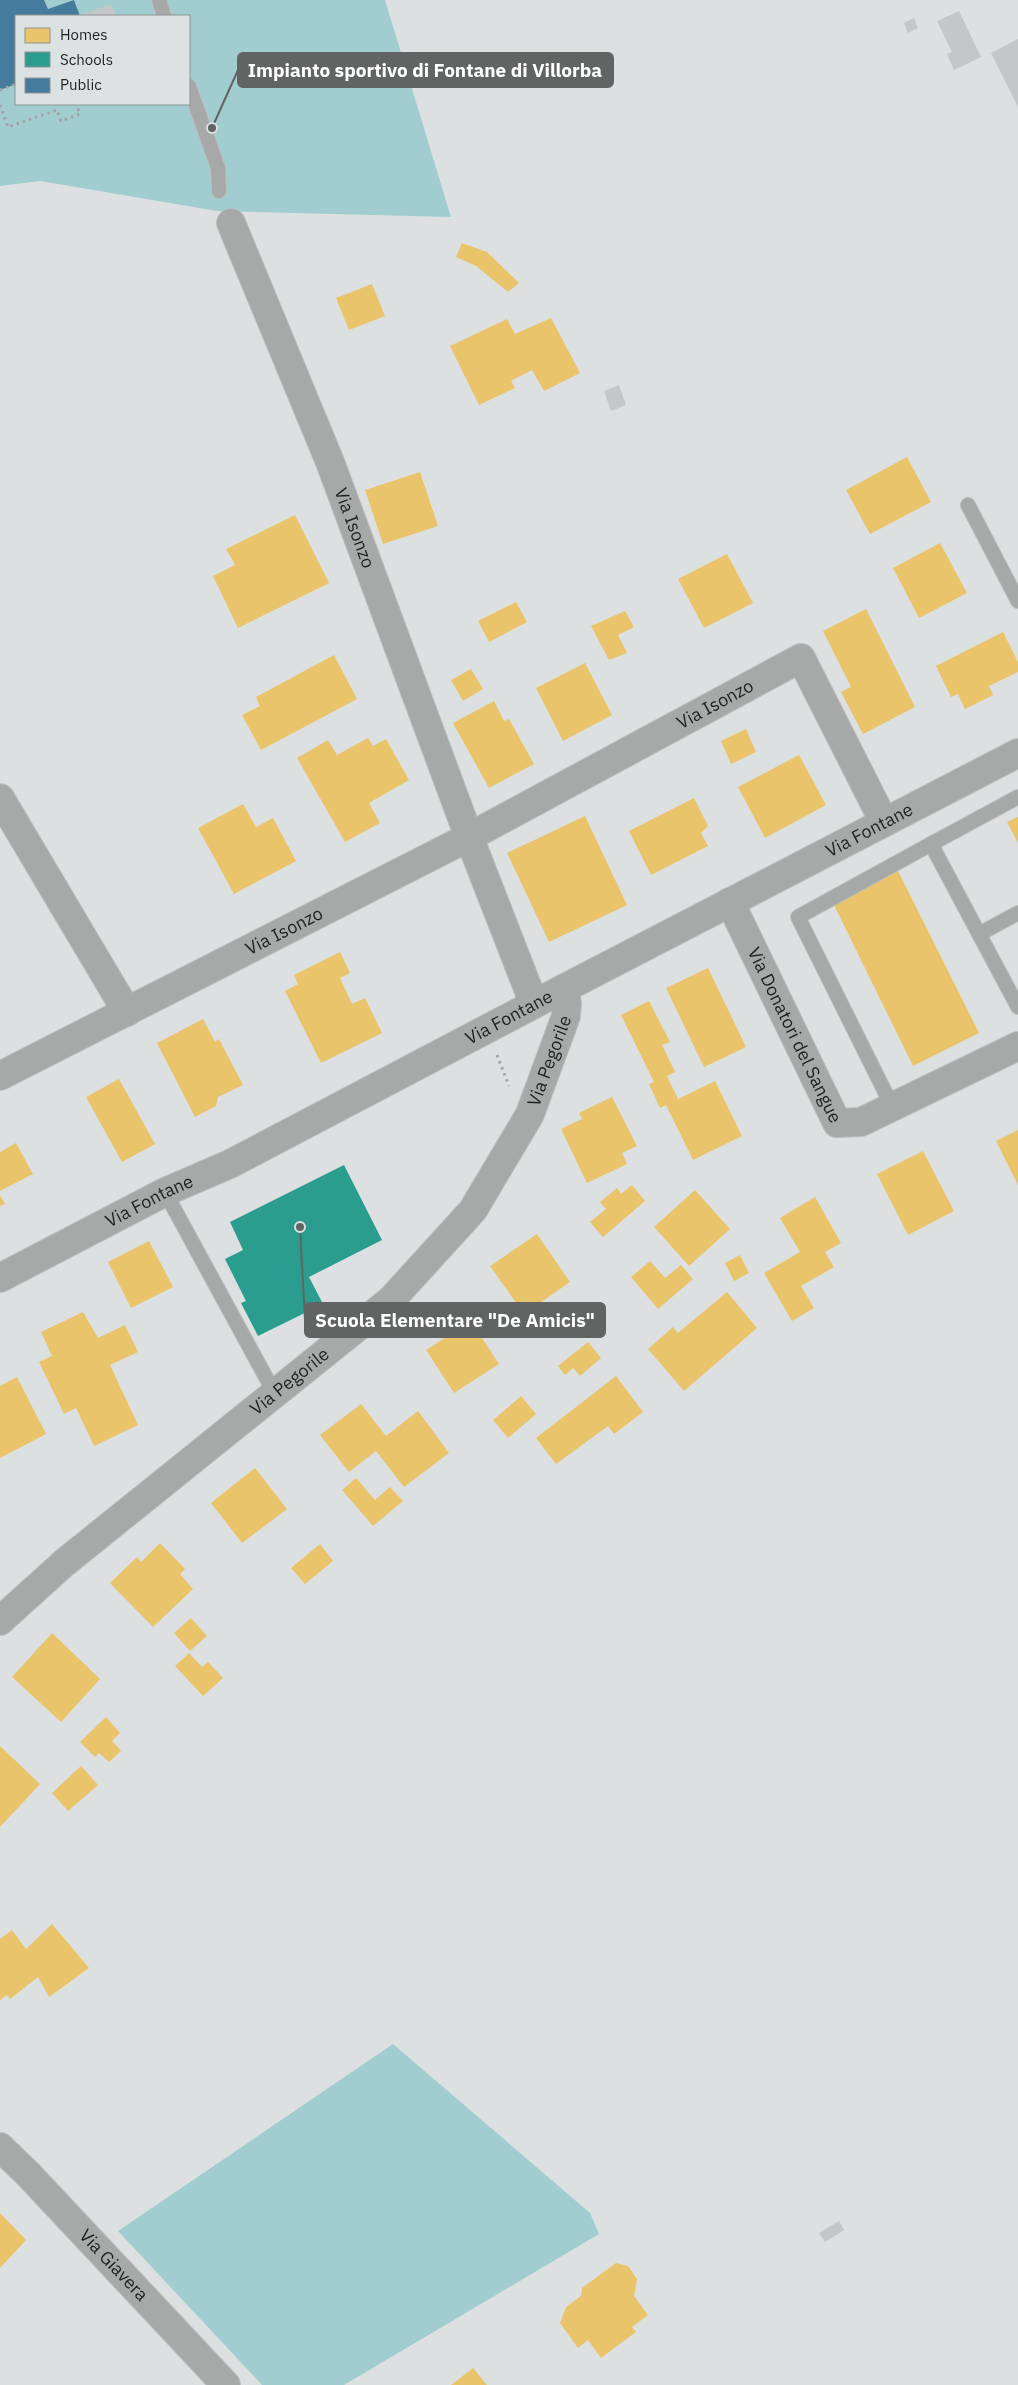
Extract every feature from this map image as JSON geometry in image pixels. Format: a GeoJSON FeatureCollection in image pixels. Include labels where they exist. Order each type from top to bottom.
{"type":"FeatureCollection","features":[{"type":"Feature","properties":{"kind":"street","name":"Via Isonzo"},"geometry":{"type":"LineString","coordinates":[[231,223],[330,462],[469,837],[534,1004]]}},
{"type":"Feature","properties":{"kind":"street","name":"Via Isonzo"},"geometry":{"type":"LineString","coordinates":[[0,1076],[469,837],[801,658],[884,822]]}},
{"type":"Feature","properties":{"kind":"street","name":"Via Fontane"},"geometry":{"type":"LineString","coordinates":[[0,1278],[165,1192],[230,1164],[730,902],[1018,754]]}},
{"type":"Feature","properties":{"kind":"street"},"geometry":{"type":"LineString","coordinates":[[0,798],[127,1012]]}},
{"type":"Feature","properties":{"kind":"street","name":"Via Donatori del Sangue"},"geometry":{"type":"LineString","coordinates":[[730,902],[837,1122],[861,1122],[1018,1046]]}},
{"type":"Feature","properties":{"kind":"street","name":"Via Pegorile"},"geometry":{"type":"LineString","coordinates":[[0,1621],[64,1563],[391,1300],[473,1210],[530,1114],[566,1016],[567,1003],[563,989]]}},
{"type":"Feature","properties":{"kind":"street","name":"Via Giavera"},"geometry":{"type":"LineString","coordinates":[[0,2147],[48,2195],[226,2385]]}},
{"type":"Feature","properties":{"kind":"lane"},"geometry":{"type":"LineString","coordinates":[[159,0],[164,15]]}},
{"type":"Feature","properties":{"kind":"lane"},"geometry":{"type":"LineString","coordinates":[[190,89],[218,168],[219,191]]}},
{"type":"Feature","properties":{"kind":"lane"},"geometry":{"type":"LineString","coordinates":[[968,506],[1018,601]]}},
{"type":"Feature","properties":{"kind":"lane"},"geometry":{"type":"LineString","coordinates":[[892,1106],[798,917],[1018,797]]}},
{"type":"Feature","properties":{"kind":"lane"},"geometry":{"type":"LineString","coordinates":[[931,844],[979,934],[1014,990],[1018,1007]]}},
{"type":"Feature","properties":{"kind":"lane"},"geometry":{"type":"LineString","coordinates":[[979,934],[1018,913]]}},
{"type":"Feature","properties":{"kind":"lane"},"geometry":{"type":"LineString","coordinates":[[165,1192],[275,1394]]}},
{"type":"Feature","properties":{"kind":"path"},"geometry":{"type":"LineString","coordinates":[[0,90],[15,84]]}},
{"type":"Feature","properties":{"kind":"path"},"geometry":{"type":"LineString","coordinates":[[0,105],[8,127],[57,110],[61,121],[80,114],[76,105]]}},
{"type":"Feature","properties":{"kind":"path"},"geometry":{"type":"LineString","coordinates":[[499,1059],[508,1080],[509,1089]]}},
{"type":"Feature","properties":{"kind":"shaded area"},"geometry":{"type":"Polygon","coordinates":[[[0,0],[385,0],[451,217],[217,211],[40,181],[0,186],[0,0]]]}},
{"type":"Feature","properties":{"kind":"shaded area"},"geometry":{"type":"Polygon","coordinates":[[[393,2044],[590,2213],[599,2234],[344,2385],[262,2385],[118,2231],[393,2044]]]}},
{"type":"Feature","properties":{"kind":"building: Homes"},"geometry":{"type":"Polygon","coordinates":[[[462,243],[487,252],[519,283],[508,292],[476,266],[456,257],[462,243]]]}},
{"type":"Feature","properties":{"kind":"building: Homes"},"geometry":{"type":"Polygon","coordinates":[[[372,284],[385,316],[349,330],[336,298],[372,284]]]}},
{"type":"Feature","properties":{"kind":"building: Homes"},"geometry":{"type":"Polygon","coordinates":[[[551,318],[580,373],[544,391],[532,370],[511,381],[515,388],[479,405],[450,346],[507,319],[515,334],[551,318]]]}},
{"type":"Feature","properties":{"kind":"building: Homes"},"geometry":{"type":"Polygon","coordinates":[[[907,457],[931,502],[870,534],[846,490],[907,457]]]}},
{"type":"Feature","properties":{"kind":"building: Homes"},"geometry":{"type":"Polygon","coordinates":[[[420,472],[438,526],[383,544],[365,490],[420,472]]]}},
{"type":"Feature","properties":{"kind":"building: Homes"},"geometry":{"type":"Polygon","coordinates":[[[295,515],[329,583],[238,628],[213,576],[235,565],[226,549],[295,515]]]}},
{"type":"Feature","properties":{"kind":"building: Homes"},"geometry":{"type":"Polygon","coordinates":[[[940,543],[967,593],[919,618],[893,568],[940,543]]]}},
{"type":"Feature","properties":{"kind":"building: Homes"},"geometry":{"type":"Polygon","coordinates":[[[727,554],[753,603],[704,628],[678,579],[727,554]]]}},
{"type":"Feature","properties":{"kind":"building: Homes"},"geometry":{"type":"Polygon","coordinates":[[[516,602],[527,622],[489,642],[478,621],[516,602]]]}},
{"type":"Feature","properties":{"kind":"building: Homes"},"geometry":{"type":"Polygon","coordinates":[[[866,609],[915,707],[863,734],[841,692],[851,687],[823,631],[866,609]]]}},
{"type":"Feature","properties":{"kind":"building: Homes"},"geometry":{"type":"Polygon","coordinates":[[[625,611],[634,627],[618,635],[627,653],[609,660],[591,626],[625,611]]]}},
{"type":"Feature","properties":{"kind":"building: Homes"},"geometry":{"type":"Polygon","coordinates":[[[1003,632],[1018,662],[1018,672],[989,686],[993,695],[965,709],[958,694],[951,697],[936,666],[1003,632]]]}},
{"type":"Feature","properties":{"kind":"building: Homes"},"geometry":{"type":"Polygon","coordinates":[[[334,655],[357,699],[261,750],[242,715],[260,706],[256,697],[334,655]]]}},
{"type":"Feature","properties":{"kind":"building: Homes"},"geometry":{"type":"Polygon","coordinates":[[[585,663],[612,715],[563,741],[536,688],[585,663]]]}},
{"type":"Feature","properties":{"kind":"building: Homes"},"geometry":{"type":"Polygon","coordinates":[[[471,669],[483,689],[463,701],[451,680],[471,669]]]}},
{"type":"Feature","properties":{"kind":"building: Homes"},"geometry":{"type":"Polygon","coordinates":[[[494,701],[504,721],[509,719],[534,764],[489,788],[453,723],[494,701]]]}},
{"type":"Feature","properties":{"kind":"building: Homes"},"geometry":{"type":"Polygon","coordinates":[[[746,729],[756,752],[731,764],[721,741],[746,729]]]}},
{"type":"Feature","properties":{"kind":"building: Homes"},"geometry":{"type":"Polygon","coordinates":[[[368,738],[373,746],[386,739],[409,780],[369,803],[380,823],[345,842],[297,758],[328,740],[337,755],[368,738]]]}},
{"type":"Feature","properties":{"kind":"building: Homes"},"geometry":{"type":"Polygon","coordinates":[[[799,755],[826,805],[765,838],[738,787],[799,755]]]}},
{"type":"Feature","properties":{"kind":"building: Homes"},"geometry":{"type":"Polygon","coordinates":[[[694,798],[708,826],[701,833],[708,846],[651,875],[629,831],[694,798]]]}},
{"type":"Feature","properties":{"kind":"building: Homes"},"geometry":{"type":"Polygon","coordinates":[[[243,804],[256,827],[273,818],[296,861],[234,894],[198,828],[243,804]]]}},
{"type":"Feature","properties":{"kind":"building: Homes"},"geometry":{"type":"Polygon","coordinates":[[[585,816],[627,905],[549,942],[507,853],[585,816]]]}},
{"type":"Feature","properties":{"kind":"building: Homes"},"geometry":{"type":"Polygon","coordinates":[[[1018,817],[1018,843],[1007,822],[1018,817]]]}},
{"type":"Feature","properties":{"kind":"building: Homes"},"geometry":{"type":"Polygon","coordinates":[[[898,871],[979,1033],[913,1066],[833,903],[898,871]]]}},
{"type":"Feature","properties":{"kind":"building: Homes"},"geometry":{"type":"Polygon","coordinates":[[[340,952],[350,973],[340,978],[352,1004],[365,998],[382,1033],[321,1063],[285,991],[298,984],[294,975],[340,952]]]}},
{"type":"Feature","properties":{"kind":"building: Homes"},"geometry":{"type":"Polygon","coordinates":[[[708,968],[746,1047],[704,1067],[666,988],[708,968]]]}},
{"type":"Feature","properties":{"kind":"building: Homes"},"geometry":{"type":"Polygon","coordinates":[[[649,1001],[670,1042],[662,1045],[675,1072],[667,1076],[678,1099],[715,1081],[742,1136],[693,1160],[666,1105],[660,1108],[649,1084],[654,1082],[621,1015],[649,1001]]]}},
{"type":"Feature","properties":{"kind":"building: Homes"},"geometry":{"type":"Polygon","coordinates":[[[203,1019],[215,1042],[219,1039],[243,1085],[218,1097],[216,1106],[195,1117],[157,1043],[203,1019]]]}},
{"type":"Feature","properties":{"kind":"building: Homes"},"geometry":{"type":"Polygon","coordinates":[[[119,1079],[155,1144],[122,1162],[86,1097],[119,1079]]]}},
{"type":"Feature","properties":{"kind":"building: Homes"},"geometry":{"type":"Polygon","coordinates":[[[612,1097],[637,1146],[622,1153],[627,1164],[587,1183],[561,1129],[582,1119],[579,1113],[612,1097]]]}},
{"type":"Feature","properties":{"kind":"building: Homes"},"geometry":{"type":"Polygon","coordinates":[[[1018,1130],[1018,1185],[996,1141],[1018,1130]]]}},
{"type":"Feature","properties":{"kind":"building: Homes"},"geometry":{"type":"Polygon","coordinates":[[[16,1143],[33,1174],[0,1191],[0,1152],[16,1143]]]}},
{"type":"Feature","properties":{"kind":"building: Homes"},"geometry":{"type":"Polygon","coordinates":[[[923,1151],[954,1211],[908,1235],[877,1174],[923,1151]]]}},
{"type":"Feature","properties":{"kind":"building: Homes"},"geometry":{"type":"Polygon","coordinates":[[[632,1185],[645,1201],[603,1237],[590,1222],[606,1209],[600,1202],[617,1188],[621,1194],[632,1185]]]}},
{"type":"Feature","properties":{"kind":"building: Homes"},"geometry":{"type":"Polygon","coordinates":[[[695,1190],[730,1229],[689,1266],[654,1227],[695,1190]]]}},
{"type":"Feature","properties":{"kind":"building: Homes"},"geometry":{"type":"Polygon","coordinates":[[[0,1195],[5,1204],[0,1206],[0,1195]]]}},
{"type":"Feature","properties":{"kind":"building: Homes"},"geometry":{"type":"Polygon","coordinates":[[[815,1197],[841,1243],[825,1252],[834,1267],[801,1286],[814,1308],[792,1321],[764,1273],[800,1252],[780,1218],[815,1197]]]}},
{"type":"Feature","properties":{"kind":"building: Homes"},"geometry":{"type":"Polygon","coordinates":[[[537,1234],[570,1282],[524,1314],[490,1266],[537,1234]]]}},
{"type":"Feature","properties":{"kind":"building: Homes"},"geometry":{"type":"Polygon","coordinates":[[[149,1241],[173,1287],[131,1308],[108,1262],[149,1241]]]}},
{"type":"Feature","properties":{"kind":"building: Homes"},"geometry":{"type":"Polygon","coordinates":[[[740,1255],[749,1273],[734,1281],[725,1263],[740,1255]]]}},
{"type":"Feature","properties":{"kind":"building: Homes"},"geometry":{"type":"Polygon","coordinates":[[[650,1261],[665,1278],[681,1265],[693,1279],[658,1309],[631,1277],[650,1261]]]}},
{"type":"Feature","properties":{"kind":"building: Homes"},"geometry":{"type":"Polygon","coordinates":[[[727,1292],[757,1328],[684,1391],[648,1349],[673,1327],[678,1333],[727,1292]]]}},
{"type":"Feature","properties":{"kind":"building: Homes"},"geometry":{"type":"Polygon","coordinates":[[[83,1312],[98,1338],[125,1325],[138,1352],[110,1365],[138,1425],[94,1446],[76,1408],[64,1414],[39,1362],[52,1356],[41,1332],[83,1312]]]}},
{"type":"Feature","properties":{"kind":"building: Homes"},"geometry":{"type":"Polygon","coordinates":[[[471,1321],[499,1364],[454,1393],[426,1350],[471,1321]]]}},
{"type":"Feature","properties":{"kind":"building: Homes"},"geometry":{"type":"Polygon","coordinates":[[[588,1342],[601,1358],[580,1376],[573,1368],[565,1375],[558,1366],[588,1342]]]}},
{"type":"Feature","properties":{"kind":"building: Homes"},"geometry":{"type":"Polygon","coordinates":[[[616,1376],[643,1412],[614,1434],[608,1426],[556,1464],[536,1438],[616,1376]]]}},
{"type":"Feature","properties":{"kind":"building: Homes"},"geometry":{"type":"Polygon","coordinates":[[[17,1377],[46,1434],[0,1458],[0,1386],[17,1377]]]}},
{"type":"Feature","properties":{"kind":"building: Homes"},"geometry":{"type":"Polygon","coordinates":[[[521,1396],[536,1414],[508,1438],[493,1420],[521,1396]]]}},
{"type":"Feature","properties":{"kind":"building: Homes"},"geometry":{"type":"Polygon","coordinates":[[[361,1404],[386,1436],[418,1411],[449,1453],[404,1487],[376,1451],[349,1472],[320,1435],[361,1404]]]}},
{"type":"Feature","properties":{"kind":"building: Homes"},"geometry":{"type":"Polygon","coordinates":[[[255,1468],[287,1509],[242,1543],[211,1503],[255,1468]]]}},
{"type":"Feature","properties":{"kind":"building: Homes"},"geometry":{"type":"Polygon","coordinates":[[[356,1478],[375,1500],[390,1487],[403,1501],[373,1526],[342,1490],[356,1478]]]}},
{"type":"Feature","properties":{"kind":"building: Homes"},"geometry":{"type":"Polygon","coordinates":[[[160,1543],[185,1569],[180,1574],[193,1589],[153,1627],[110,1583],[137,1557],[141,1562],[160,1543]]]}},
{"type":"Feature","properties":{"kind":"building: Homes"},"geometry":{"type":"Polygon","coordinates":[[[320,1544],[333,1561],[305,1584],[291,1568],[320,1544]]]}},
{"type":"Feature","properties":{"kind":"building: Homes"},"geometry":{"type":"Polygon","coordinates":[[[191,1618],[207,1636],[190,1651],[174,1633],[191,1618]]]}},
{"type":"Feature","properties":{"kind":"building: Homes"},"geometry":{"type":"Polygon","coordinates":[[[52,1633],[100,1679],[61,1722],[12,1677],[52,1633]]]}},
{"type":"Feature","properties":{"kind":"building: Homes"},"geometry":{"type":"Polygon","coordinates":[[[189,1653],[202,1667],[208,1662],[223,1678],[203,1696],[175,1666],[189,1653]]]}},
{"type":"Feature","properties":{"kind":"building: Homes"},"geometry":{"type":"Polygon","coordinates":[[[106,1717],[120,1733],[112,1741],[121,1751],[109,1762],[99,1753],[95,1757],[80,1742],[106,1717]]]}},
{"type":"Feature","properties":{"kind":"building: Homes"},"geometry":{"type":"Polygon","coordinates":[[[0,1746],[40,1784],[0,1827],[0,1746]]]}},
{"type":"Feature","properties":{"kind":"building: Homes"},"geometry":{"type":"Polygon","coordinates":[[[81,1766],[98,1785],[68,1811],[52,1793],[81,1766]]]}},
{"type":"Feature","properties":{"kind":"building: Homes"},"geometry":{"type":"Polygon","coordinates":[[[52,1924],[89,1968],[49,1997],[38,1977],[10,1999],[7,1995],[0,2000],[0,1939],[12,1930],[26,1949],[52,1924]]]}},
{"type":"Feature","properties":{"kind":"building: Homes"},"geometry":{"type":"Polygon","coordinates":[[[0,2213],[26,2240],[0,2268],[0,2213]]]}},
{"type":"Feature","properties":{"kind":"building: Homes"},"geometry":{"type":"Polygon","coordinates":[[[616,2263],[628,2266],[637,2279],[634,2296],[648,2315],[632,2327],[636,2332],[601,2358],[588,2340],[578,2348],[560,2323],[566,2307],[581,2296],[582,2288],[616,2263]]]}},
{"type":"Feature","properties":{"kind":"building: Homes"},"geometry":{"type":"Polygon","coordinates":[[[473,2368],[487,2385],[451,2385],[473,2368]]]}},
{"type":"Feature","properties":{"kind":"building: Schools"},"geometry":{"type":"Polygon","coordinates":[[[344,1165],[382,1240],[309,1277],[323,1304],[258,1336],[241,1303],[246,1301],[225,1259],[243,1250],[230,1222],[344,1165]]]}},
{"type":"Feature","properties":{"kind":"building: Public"},"geometry":{"type":"Polygon","coordinates":[[[0,0],[44,0],[48,9],[74,0],[80,15],[15,15],[15,84],[0,90],[0,0]]]}},
{"type":"Feature","properties":{"kind":"building: Other"},"geometry":{"type":"Polygon","coordinates":[[[111,4],[116,15],[81,15],[111,4]]]}},
{"type":"Feature","properties":{"kind":"building: Other"},"geometry":{"type":"Polygon","coordinates":[[[959,11],[981,57],[954,70],[947,54],[952,52],[937,21],[959,11]]]}},
{"type":"Feature","properties":{"kind":"building: Other"},"geometry":{"type":"Polygon","coordinates":[[[914,18],[918,28],[908,33],[904,23],[914,18]]]}},
{"type":"Feature","properties":{"kind":"building: Other"},"geometry":{"type":"Polygon","coordinates":[[[1018,39],[1018,107],[991,53],[1018,39]]]}},
{"type":"Feature","properties":{"kind":"building: Other"},"geometry":{"type":"Polygon","coordinates":[[[619,385],[626,405],[611,411],[604,391],[619,385]]]}},
{"type":"Feature","properties":{"kind":"building: Other"},"geometry":{"type":"Polygon","coordinates":[[[839,2221],[844,2230],[825,2242],[819,2233],[839,2221]]]}},
{"type":"Feature","properties":{"kind":"place","name":"Impianto sportivo di Fontane di Villorba"},"geometry":{"type":"Point","coordinates":[212,128]}},
{"type":"Feature","properties":{"kind":"place","name":"Scuola Elementare \"De Amicis\""},"geometry":{"type":"Point","coordinates":[300,1227]}}]}
